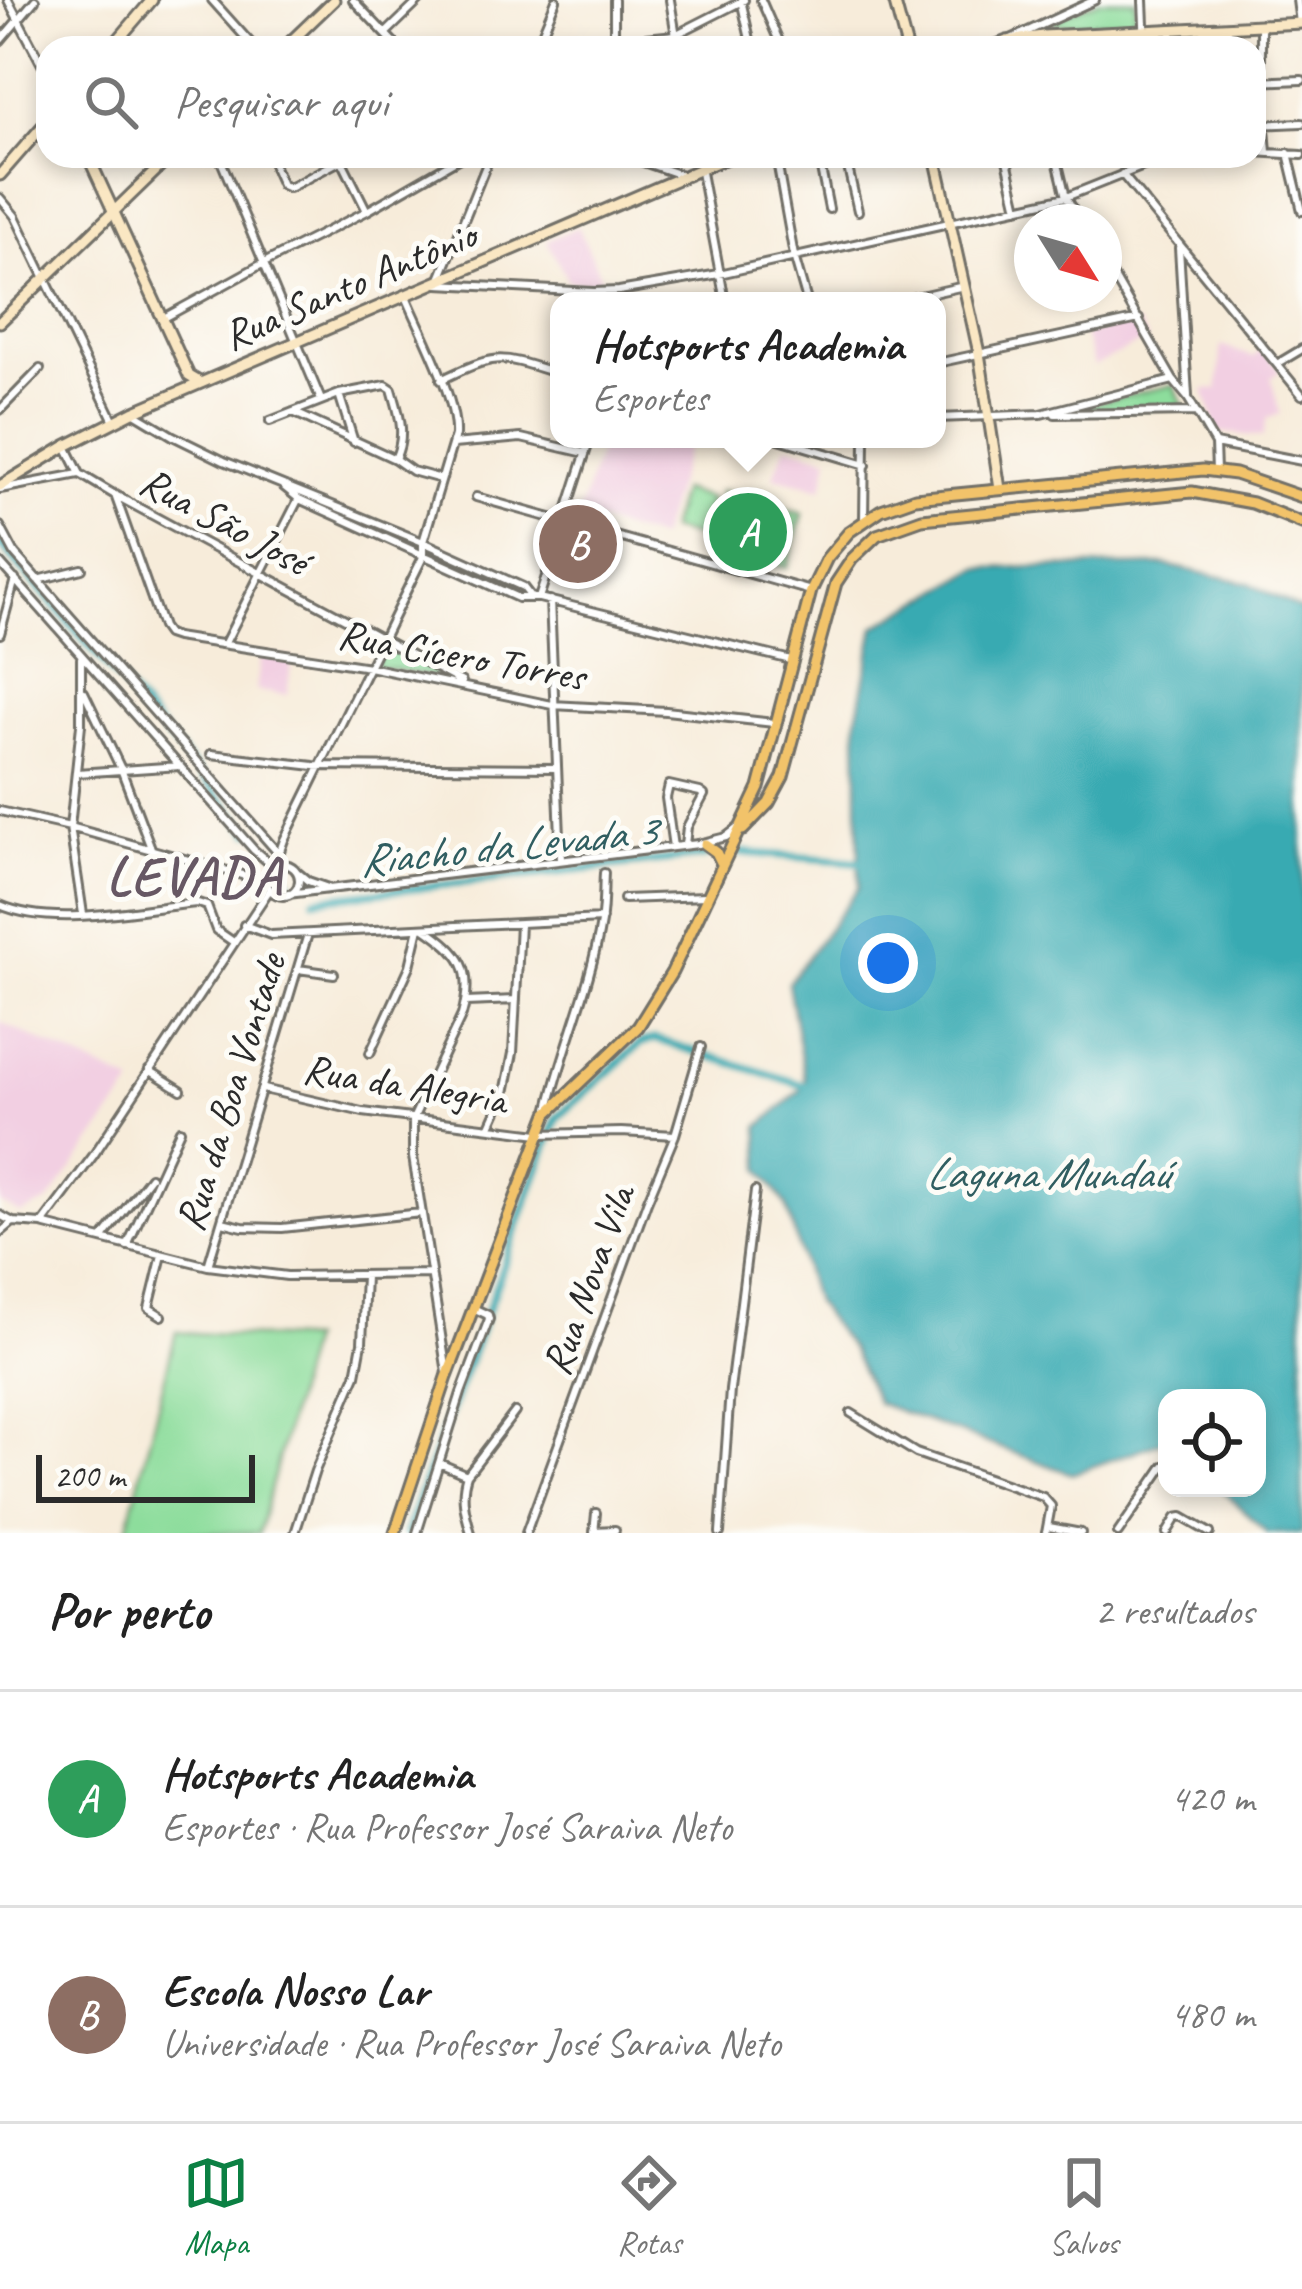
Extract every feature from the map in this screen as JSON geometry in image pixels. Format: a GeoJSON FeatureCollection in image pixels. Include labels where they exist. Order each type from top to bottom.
{"type":"FeatureCollection","features":[{"type":"Feature","properties":{"kind":"main road"},"geometry":{"type":"LineString","coordinates":[[404,1532],[447,1376],[483,1313],[494,1254],[548,1113],[638,1027],[672,972],[759,788],[811,591],[827,558],[864,520],[915,498],[1216,471],[1302,496]]}},
{"type":"Feature","properties":{"kind":"main road"},"geometry":{"type":"LineString","coordinates":[[1231,497],[1235,475]]}},
{"type":"Feature","properties":{"kind":"main road"},"geometry":{"type":"LineString","coordinates":[[733,842],[779,786],[836,583],[852,559],[877,536],[907,523],[1178,492],[1231,497],[1302,523]]}},
{"type":"Feature","properties":{"kind":"main road"},"geometry":{"type":"LineString","coordinates":[[801,626],[821,632]]}},
{"type":"Feature","properties":{"kind":"main road"},"geometry":{"type":"LineString","coordinates":[[796,645],[808,643],[817,650]]}},
{"type":"Feature","properties":{"kind":"main road"},"geometry":{"type":"LineString","coordinates":[[701,844],[716,852],[721,863]]}},
{"type":"Feature","properties":{"kind":"street"},"geometry":{"type":"LineString","coordinates":[[8,0],[36,54]]}},
{"type":"Feature","properties":{"kind":"street"},"geometry":{"type":"LineString","coordinates":[[0,41],[35,0]]}},
{"type":"Feature","properties":{"kind":"street"},"geometry":{"type":"LineString","coordinates":[[121,36],[152,0]]}},
{"type":"Feature","properties":{"kind":"street"},"geometry":{"type":"LineString","coordinates":[[212,0],[245,36]]}},
{"type":"Feature","properties":{"kind":"street"},"geometry":{"type":"LineString","coordinates":[[296,36],[334,0]]}},
{"type":"Feature","properties":{"kind":"street"},"geometry":{"type":"LineString","coordinates":[[353,0],[389,36]]}},
{"type":"Feature","properties":{"kind":"street"},"geometry":{"type":"LineString","coordinates":[[386,33],[420,0]]}},
{"type":"Feature","properties":{"kind":"street"},"geometry":{"type":"LineString","coordinates":[[541,36],[556,0]]}},
{"type":"Feature","properties":{"kind":"street"},"geometry":{"type":"LineString","coordinates":[[614,0],[614,36]]}},
{"type":"Feature","properties":{"kind":"street"},"geometry":{"type":"LineString","coordinates":[[670,0],[675,35]]}},
{"type":"Feature","properties":{"kind":"street"},"geometry":{"type":"LineString","coordinates":[[761,0],[777,36]]}},
{"type":"Feature","properties":{"kind":"street"},"geometry":{"type":"LineString","coordinates":[[894,0],[904,36]]}},
{"type":"Feature","properties":{"kind":"street"},"geometry":{"type":"LineString","coordinates":[[1017,36],[1095,0]]}},
{"type":"Feature","properties":{"kind":"street"},"geometry":{"type":"LineString","coordinates":[[1142,0],[1144,36]]}},
{"type":"Feature","properties":{"kind":"street"},"geometry":{"type":"LineString","coordinates":[[1048,20],[1042,36],[1301,23],[1298,0]]}},
{"type":"Feature","properties":{"kind":"street"},"geometry":{"type":"LineString","coordinates":[[666,36],[742,1],[749,36]]}},
{"type":"Feature","properties":{"kind":"street"},"geometry":{"type":"LineString","coordinates":[[1260,36],[1261,25]]}},
{"type":"Feature","properties":{"kind":"street"},"geometry":{"type":"LineString","coordinates":[[1172,30],[1172,36]]}},
{"type":"Feature","properties":{"kind":"street"},"geometry":{"type":"LineString","coordinates":[[1266,82],[1302,80]]}},
{"type":"Feature","properties":{"kind":"street"},"geometry":{"type":"LineString","coordinates":[[1266,124],[1302,123]]}},
{"type":"Feature","properties":{"kind":"street"},"geometry":{"type":"LineString","coordinates":[[0,175],[36,134]]}},
{"type":"Feature","properties":{"kind":"street"},"geometry":{"type":"LineString","coordinates":[[1266,138],[1267,152],[1302,155]]}},
{"type":"Feature","properties":{"kind":"street"},"geometry":{"type":"LineString","coordinates":[[1288,153],[1302,211]]}},
{"type":"Feature","properties":{"kind":"street"},"geometry":{"type":"LineString","coordinates":[[94,168],[189,376],[187,390]]}},
{"type":"Feature","properties":{"kind":"street"},"geometry":{"type":"LineString","coordinates":[[0,322],[159,168]]}},
{"type":"Feature","properties":{"kind":"street"},"geometry":{"type":"LineString","coordinates":[[224,168],[321,400]]}},
{"type":"Feature","properties":{"kind":"street"},"geometry":{"type":"LineString","coordinates":[[274,168],[282,185],[289,188],[323,168]]}},
{"type":"Feature","properties":{"kind":"street"},"geometry":{"type":"LineString","coordinates":[[346,168],[368,211]]}},
{"type":"Feature","properties":{"kind":"street"},"geometry":{"type":"LineString","coordinates":[[162,319],[442,168]]}},
{"type":"Feature","properties":{"kind":"street"},"geometry":{"type":"LineString","coordinates":[[438,284],[485,168]]}},
{"type":"Feature","properties":{"kind":"street"},"geometry":{"type":"LineString","coordinates":[[664,168],[684,176]]}},
{"type":"Feature","properties":{"kind":"street"},"geometry":{"type":"LineString","coordinates":[[778,168],[804,292]]}},
{"type":"Feature","properties":{"kind":"street"},"geometry":{"type":"LineString","coordinates":[[821,168],[829,209]]}},
{"type":"Feature","properties":{"kind":"street"},"geometry":{"type":"LineString","coordinates":[[848,168],[858,211]]}},
{"type":"Feature","properties":{"kind":"street"},"geometry":{"type":"LineString","coordinates":[[937,168],[979,352],[1000,489]]}},
{"type":"Feature","properties":{"kind":"street"},"geometry":{"type":"LineString","coordinates":[[1009,168],[1017,204]]}},
{"type":"Feature","properties":{"kind":"street"},"geometry":{"type":"LineString","coordinates":[[1059,168],[1071,204]]}},
{"type":"Feature","properties":{"kind":"street"},"geometry":{"type":"LineString","coordinates":[[1034,204],[1134,168]]}},
{"type":"Feature","properties":{"kind":"street"},"geometry":{"type":"LineString","coordinates":[[700,169],[723,292]]}},
{"type":"Feature","properties":{"kind":"street","name":"Rua Santo Antônio"},"geometry":{"type":"LineString","coordinates":[[0,488],[66,446],[134,412],[406,296],[460,279],[700,169]]}},
{"type":"Feature","properties":{"kind":"street"},"geometry":{"type":"LineString","coordinates":[[1122,174],[1302,395]]}},
{"type":"Feature","properties":{"kind":"street"},"geometry":{"type":"LineString","coordinates":[[0,198],[12,210],[47,278],[114,422]]}},
{"type":"Feature","properties":{"kind":"street"},"geometry":{"type":"LineString","coordinates":[[460,279],[619,291],[719,274],[1014,209]]}},
{"type":"Feature","properties":{"kind":"street"},"geometry":{"type":"LineString","coordinates":[[1179,244],[1188,398]]}},
{"type":"Feature","properties":{"kind":"street"},"geometry":{"type":"LineString","coordinates":[[939,292],[964,286]]}},
{"type":"Feature","properties":{"kind":"street"},"geometry":{"type":"LineString","coordinates":[[1122,290],[1172,380],[1215,444],[1216,471]]}},
{"type":"Feature","properties":{"kind":"street"},"geometry":{"type":"LineString","coordinates":[[277,866],[423,557],[423,542],[453,444],[455,422],[406,296]]}},
{"type":"Feature","properties":{"kind":"street"},"geometry":{"type":"LineString","coordinates":[[946,361],[1139,319]]}},
{"type":"Feature","properties":{"kind":"street"},"geometry":{"type":"LineString","coordinates":[[1276,364],[1302,349]]}},
{"type":"Feature","properties":{"kind":"street"},"geometry":{"type":"LineString","coordinates":[[441,380],[500,358],[550,372]]}},
{"type":"Feature","properties":{"kind":"street"},"geometry":{"type":"LineString","coordinates":[[0,410],[40,369]]}},
{"type":"Feature","properties":{"kind":"street"},"geometry":{"type":"LineString","coordinates":[[189,376],[201,383]]}},
{"type":"Feature","properties":{"kind":"street"},"geometry":{"type":"LineString","coordinates":[[1041,414],[1172,380]]}},
{"type":"Feature","properties":{"kind":"street"},"geometry":{"type":"LineString","coordinates":[[270,422],[339,394],[390,386],[403,430],[394,459]]}},
{"type":"Feature","properties":{"kind":"street"},"geometry":{"type":"LineString","coordinates":[[339,394],[355,442]]}},
{"type":"Feature","properties":{"kind":"street"},"geometry":{"type":"LineString","coordinates":[[134,412],[172,436],[518,598],[550,600],[793,660]]}},
{"type":"Feature","properties":{"kind":"street"},"geometry":{"type":"LineString","coordinates":[[293,412],[412,471],[441,478]]}},
{"type":"Feature","properties":{"kind":"street"},"geometry":{"type":"LineString","coordinates":[[946,418],[1196,412]]}},
{"type":"Feature","properties":{"kind":"street"},"geometry":{"type":"LineString","coordinates":[[453,444],[521,438],[550,445]]}},
{"type":"Feature","properties":{"kind":"street"},"geometry":{"type":"LineString","coordinates":[[1215,444],[1302,461]]}},
{"type":"Feature","properties":{"kind":"street","name":"Rua São José"},"geometry":{"type":"LineString","coordinates":[[66,446],[80,473],[115,496],[470,686]]}},
{"type":"Feature","properties":{"kind":"street"},"geometry":{"type":"LineString","coordinates":[[564,448],[586,453]]}},
{"type":"Feature","properties":{"kind":"street"},"geometry":{"type":"LineString","coordinates":[[534,597],[587,448]]}},
{"type":"Feature","properties":{"kind":"street"},"geometry":{"type":"LineString","coordinates":[[814,448],[866,465]]}},
{"type":"Feature","properties":{"kind":"street"},"geometry":{"type":"LineString","coordinates":[[864,520],[865,448]]}},
{"type":"Feature","properties":{"kind":"street","name":"Rua São José"},"geometry":{"type":"LineString","coordinates":[[0,488],[80,473]]}},
{"type":"Feature","properties":{"kind":"street"},"geometry":{"type":"LineString","coordinates":[[301,495],[423,542],[523,587],[534,597]]}},
{"type":"Feature","properties":{"kind":"street"},"geometry":{"type":"LineString","coordinates":[[224,645],[301,495]]}},
{"type":"Feature","properties":{"kind":"street","name":"Rua Cícero Torres"},"geometry":{"type":"LineString","coordinates":[[115,496],[167,634],[176,638],[369,668],[552,705],[778,723]]}},
{"type":"Feature","properties":{"kind":"street"},"geometry":{"type":"LineString","coordinates":[[476,497],[811,591]]}},
{"type":"Feature","properties":{"kind":"street"},"geometry":{"type":"LineString","coordinates":[[0,526],[15,554],[279,854]]}},
{"type":"Feature","properties":{"kind":"street"},"geometry":{"type":"LineString","coordinates":[[0,562],[254,850],[277,866]]}},
{"type":"Feature","properties":{"kind":"street"},"geometry":{"type":"LineString","coordinates":[[38,580],[82,569]]}},
{"type":"Feature","properties":{"kind":"street"},"geometry":{"type":"LineString","coordinates":[[0,634],[15,579]]}},
{"type":"Feature","properties":{"kind":"street"},"geometry":{"type":"LineString","coordinates":[[550,600],[561,861]]}},
{"type":"Feature","properties":{"kind":"street"},"geometry":{"type":"LineString","coordinates":[[80,654],[82,687],[70,827],[83,914]]}},
{"type":"Feature","properties":{"kind":"street"},"geometry":{"type":"LineString","coordinates":[[82,687],[151,848]]}},
{"type":"Feature","properties":{"kind":"street"},"geometry":{"type":"LineString","coordinates":[[211,754],[322,766],[556,768]]}},
{"type":"Feature","properties":{"kind":"street"},"geometry":{"type":"LineString","coordinates":[[77,773],[180,766]]}},
{"type":"Feature","properties":{"kind":"street"},"geometry":{"type":"LineString","coordinates":[[673,847],[666,798],[669,785],[704,795],[687,827],[685,845]]}},
{"type":"Feature","properties":{"kind":"street"},"geometry":{"type":"LineString","coordinates":[[0,811],[151,848],[269,885],[278,895],[733,842]]}},
{"type":"Feature","properties":{"kind":"street"},"geometry":{"type":"LineString","coordinates":[[701,844],[726,837],[740,826]]}},
{"type":"Feature","properties":{"kind":"street"},"geometry":{"type":"LineString","coordinates":[[42,1224],[93,1156],[244,925],[269,885],[268,873],[290,865],[308,881],[332,889]]}},
{"type":"Feature","properties":{"kind":"street"},"geometry":{"type":"LineString","coordinates":[[288,894],[297,887],[297,872]]}},
{"type":"Feature","properties":{"kind":"street"},"geometry":{"type":"LineString","coordinates":[[548,1113],[591,972],[602,919],[604,873]]}},
{"type":"Feature","properties":{"kind":"street"},"geometry":{"type":"LineString","coordinates":[[624,899],[706,896]]}},
{"type":"Feature","properties":{"kind":"street"},"geometry":{"type":"LineString","coordinates":[[0,904],[57,918],[199,903],[206,906],[219,934],[233,941]]}},
{"type":"Feature","properties":{"kind":"street"},"geometry":{"type":"LineString","coordinates":[[244,925],[272,935],[602,919]]}},
{"type":"Feature","properties":{"kind":"street"},"geometry":{"type":"LineString","coordinates":[[490,1126],[510,1076],[520,923]]}},
{"type":"Feature","properties":{"kind":"street"},"geometry":{"type":"LineString","coordinates":[[422,928],[459,956],[465,974],[465,1002],[412,1119],[413,1157],[447,1376]]}},
{"type":"Feature","properties":{"kind":"street"},"geometry":{"type":"LineString","coordinates":[[370,1053],[422,928]]}},
{"type":"Feature","properties":{"kind":"street","name":"Rua da Boa Vontade"},"geometry":{"type":"LineString","coordinates":[[208,1266],[308,934]]}},
{"type":"Feature","properties":{"kind":"street"},"geometry":{"type":"LineString","coordinates":[[298,969],[334,974]]}},
{"type":"Feature","properties":{"kind":"street"},"geometry":{"type":"LineString","coordinates":[[465,1002],[516,1000]]}},
{"type":"Feature","properties":{"kind":"street","name":"Rua Nova Vila"},"geometry":{"type":"LineString","coordinates":[[526,1533],[675,1135],[700,1050]]}},
{"type":"Feature","properties":{"kind":"street"},"geometry":{"type":"LineString","coordinates":[[149,1070],[181,1090]]}},
{"type":"Feature","properties":{"kind":"street","name":"Rua da Alegria"},"geometry":{"type":"LineString","coordinates":[[263,1089],[342,1108],[541,1134],[675,1135]]}},
{"type":"Feature","properties":{"kind":"street"},"geometry":{"type":"LineString","coordinates":[[127,1246],[180,1130]]}},
{"type":"Feature","properties":{"kind":"street"},"geometry":{"type":"LineString","coordinates":[[103,1239],[150,1177]]}},
{"type":"Feature","properties":{"kind":"street"},"geometry":{"type":"LineString","coordinates":[[720,1533],[730,1390],[755,1191]]}},
{"type":"Feature","properties":{"kind":"street"},"geometry":{"type":"LineString","coordinates":[[222,1222],[282,1228],[421,1213]]}},
{"type":"Feature","properties":{"kind":"street"},"geometry":{"type":"LineString","coordinates":[[0,1215],[13,1222],[42,1224],[208,1266],[287,1276],[431,1274]]}},
{"type":"Feature","properties":{"kind":"street"},"geometry":{"type":"LineString","coordinates":[[0,1233],[13,1222]]}},
{"type":"Feature","properties":{"kind":"street"},"geometry":{"type":"LineString","coordinates":[[162,1256],[149,1308],[162,1316]]}},
{"type":"Feature","properties":{"kind":"street"},"geometry":{"type":"LineString","coordinates":[[296,1533],[314,1472],[356,1375],[364,1276]]}},
{"type":"Feature","properties":{"kind":"street"},"geometry":{"type":"LineString","coordinates":[[404,1532],[439,1463],[483,1313]]}},
{"type":"Feature","properties":{"kind":"street"},"geometry":{"type":"LineString","coordinates":[[471,1533],[463,1497],[467,1475],[515,1412]]}},
{"type":"Feature","properties":{"kind":"street"},"geometry":{"type":"LineString","coordinates":[[850,1413],[916,1453],[1028,1490],[1049,1503],[1047,1530],[1081,1533]]}},
{"type":"Feature","properties":{"kind":"street"},"geometry":{"type":"LineString","coordinates":[[439,1463],[467,1475]]}},
{"type":"Feature","properties":{"kind":"street"},"geometry":{"type":"LineString","coordinates":[[1118,1533],[1158,1475]]}},
{"type":"Feature","properties":{"kind":"street"},"geometry":{"type":"LineString","coordinates":[[596,1514],[594,1532],[615,1530]]}},
{"type":"Feature","properties":{"kind":"street"},"geometry":{"type":"LineString","coordinates":[[1167,1533],[1176,1518],[1186,1518],[1210,1533]]}},
{"type":"Feature","properties":{"kind":"shaded area"},"geometry":{"type":"Polygon","coordinates":[[[578,227],[601,277],[597,284],[568,281],[547,241],[578,227]]]}},
{"type":"Feature","properties":{"kind":"shaded area"},"geometry":{"type":"Polygon","coordinates":[[[1138,323],[1148,339],[1094,366],[1084,335],[1138,323]]]}},
{"type":"Feature","properties":{"kind":"shaded area"},"geometry":{"type":"Polygon","coordinates":[[[1221,346],[1254,357],[1261,349],[1280,371],[1271,378],[1280,414],[1267,418],[1263,437],[1218,432],[1204,390],[1218,389],[1221,346]]]}},
{"type":"Feature","properties":{"kind":"shaded area"},"geometry":{"type":"Polygon","coordinates":[[[600,448],[688,448],[659,539],[578,516],[600,448]]]}},
{"type":"Feature","properties":{"kind":"shaded area"},"geometry":{"type":"Polygon","coordinates":[[[785,448],[829,457],[823,488],[773,477],[785,448]]]}},
{"type":"Feature","properties":{"kind":"shaded area"},"geometry":{"type":"Polygon","coordinates":[[[261,653],[292,658],[287,695],[256,691],[261,653]]]}},
{"type":"Feature","properties":{"kind":"shaded area"},"geometry":{"type":"Polygon","coordinates":[[[0,1022],[134,1084],[48,1202],[21,1214],[0,1203],[0,1022]]]}},
{"type":"Feature","properties":{"kind":"green space"},"geometry":{"type":"Polygon","coordinates":[[[1101,0],[1136,0],[1135,21],[1054,25],[1054,18],[1101,0]]]}},
{"type":"Feature","properties":{"kind":"green space"},"geometry":{"type":"Polygon","coordinates":[[[1174,385],[1183,405],[1179,407],[1070,411],[1074,407],[1174,385]]]}},
{"type":"Feature","properties":{"kind":"green space"},"geometry":{"type":"Polygon","coordinates":[[[681,490],[710,499],[699,538],[669,530],[681,490]]]}},
{"type":"Feature","properties":{"kind":"green space"},"geometry":{"type":"Polygon","coordinates":[[[721,491],[803,514],[787,568],[705,545],[721,491]]]}},
{"type":"Feature","properties":{"kind":"green space"},"geometry":{"type":"Polygon","coordinates":[[[386,641],[454,680],[374,666],[386,641]]]}},
{"type":"Feature","properties":{"kind":"green space"},"geometry":{"type":"Polygon","coordinates":[[[176,1332],[309,1340],[259,1533],[126,1533],[176,1332]]]}},
{"type":"Feature","properties":{"kind":"water","name":"Laguna Mundaú"},"geometry":{"type":"Polygon","coordinates":[[[1165,565],[1249,583],[1302,611],[1302,1533],[1267,1533],[1229,1497],[1266,1497],[1266,1389],[1158,1389],[1158,1443],[1072,1474],[877,1403],[851,1349],[814,1302],[786,1205],[761,1170],[759,1127],[806,1085],[788,983],[859,887],[857,719],[875,627],[979,568],[1165,565]]]}},
{"type":"Feature","properties":{"kind":"waterway","name":"Riacho da Levada 3"},"geometry":{"type":"LineString","coordinates":[[0,543],[250,832]]}},
{"type":"Feature","properties":{"kind":"waterway","name":"Riacho da Levada 3"},"geometry":{"type":"LineString","coordinates":[[736,852],[859,862]]}},
{"type":"Feature","properties":{"kind":"waterway","name":"Riacho da Levada 3"},"geometry":{"type":"LineString","coordinates":[[315,899],[706,856]]}},
{"type":"Feature","properties":{"kind":"waterway","name":"Riacho da Levada 3"},"geometry":{"type":"LineString","coordinates":[[278,868],[289,879]]}},
{"type":"Feature","properties":{"kind":"waterway"},"geometry":{"type":"LineString","coordinates":[[406,1533],[557,1118],[641,1043],[655,1039],[806,1086]]}},
{"type":"Feature","properties":{"kind":"place","name":"Hotsports Academia"},"geometry":{"type":"Point","coordinates":[748,532]}},
{"type":"Feature","properties":{"kind":"place","name":"Escola Nosso Lar"},"geometry":{"type":"Point","coordinates":[578,544]}},
{"type":"Feature","properties":{"kind":"district","name":"LEVADA"},"geometry":{"type":"Point","coordinates":[195,875]}}]}
